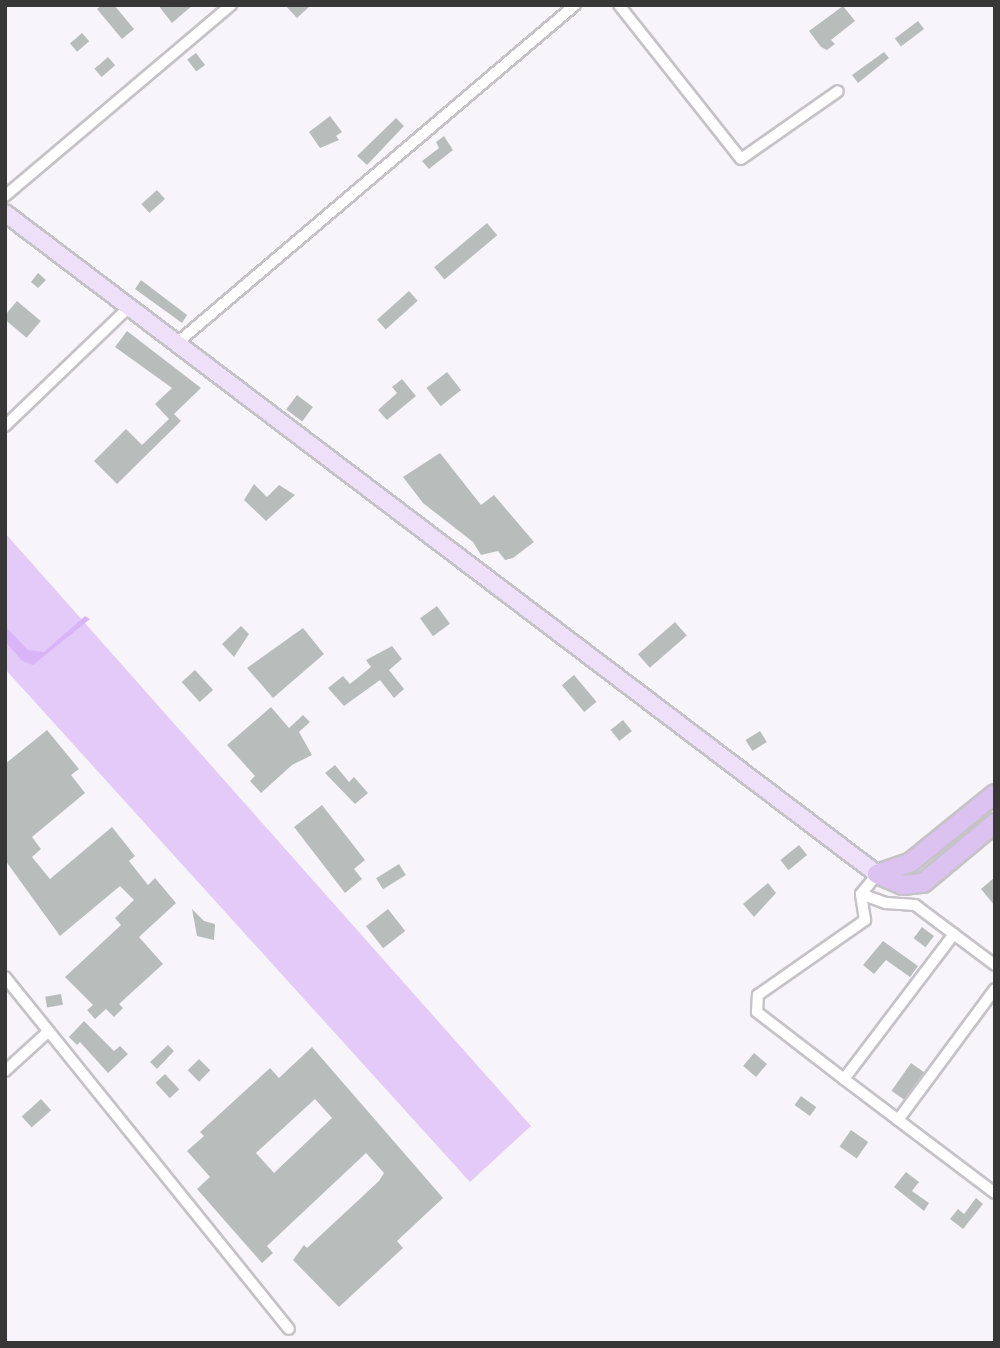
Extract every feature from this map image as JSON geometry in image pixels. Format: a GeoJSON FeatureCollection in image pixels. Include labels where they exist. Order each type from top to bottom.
{"type":"FeatureCollection","features":[{"type":"Feature","properties":{"kind":"main road"},"geometry":{"type":"LineString","coordinates":[[877,874],[911,862],[995,794]]}},
{"type":"Feature","properties":{"kind":"main road"},"geometry":{"type":"LineString","coordinates":[[877,874],[903,886],[923,883],[995,823]]}},
{"type":"Feature","properties":{"kind":"street"},"geometry":{"type":"LineString","coordinates":[[5,196],[231,5]]}},
{"type":"Feature","properties":{"kind":"street"},"geometry":{"type":"LineString","coordinates":[[177,343],[575,5]]}},
{"type":"Feature","properties":{"kind":"street"},"geometry":{"type":"LineString","coordinates":[[620,5],[741,159],[838,91]]}},
{"type":"Feature","properties":{"kind":"street"},"geometry":{"type":"LineString","coordinates":[[5,213],[877,874],[862,894],[865,920],[758,995],[757,1012],[995,1193]]}},
{"type":"Feature","properties":{"kind":"street"},"geometry":{"type":"LineString","coordinates":[[5,426],[129,307]]}},
{"type":"Feature","properties":{"kind":"street"},"geometry":{"type":"LineString","coordinates":[[862,894],[886,903],[915,905],[995,965]]}},
{"type":"Feature","properties":{"kind":"street"},"geometry":{"type":"LineString","coordinates":[[844,1079],[954,934]]}},
{"type":"Feature","properties":{"kind":"street"},"geometry":{"type":"LineString","coordinates":[[5,977],[289,1329]]}},
{"type":"Feature","properties":{"kind":"street"},"geometry":{"type":"LineString","coordinates":[[898,1120],[995,989]]}},
{"type":"Feature","properties":{"kind":"street"},"geometry":{"type":"LineString","coordinates":[[5,1071],[49,1031]]}},
{"type":"Feature","properties":{"kind":"shaded area"},"geometry":{"type":"Polygon","coordinates":[[[5,533],[531,1126],[470,1182],[5,669],[5,533]]]}},
{"type":"Feature","properties":{"kind":"shaded area"},"geometry":{"type":"Polygon","coordinates":[[[85,616],[90,619],[33,665],[22,661],[5,641],[5,626],[28,650],[44,652],[85,616]]]}},
{"type":"Feature","properties":{"kind":"building"},"geometry":{"type":"Polygon","coordinates":[[[102,5],[114,5],[134,29],[122,39],[97,9],[102,5]]]}},
{"type":"Feature","properties":{"kind":"building"},"geometry":{"type":"Polygon","coordinates":[[[158,5],[193,5],[172,23],[158,5]]]}},
{"type":"Feature","properties":{"kind":"building"},"geometry":{"type":"Polygon","coordinates":[[[285,5],[311,5],[297,18],[285,5]]]}},
{"type":"Feature","properties":{"kind":"building"},"geometry":{"type":"Polygon","coordinates":[[[843,6],[855,21],[831,40],[835,44],[827,50],[821,47],[809,31],[843,6]]]}},
{"type":"Feature","properties":{"kind":"building"},"geometry":{"type":"Polygon","coordinates":[[[918,21],[924,29],[901,46],[895,38],[918,21]]]}},
{"type":"Feature","properties":{"kind":"building"},"geometry":{"type":"Polygon","coordinates":[[[82,33],[89,41],[77,52],[70,43],[82,33]]]}},
{"type":"Feature","properties":{"kind":"building"},"geometry":{"type":"Polygon","coordinates":[[[884,52],[889,58],[858,83],[852,75],[884,52]]]}},
{"type":"Feature","properties":{"kind":"building"},"geometry":{"type":"Polygon","coordinates":[[[196,53],[205,65],[196,72],[187,60],[196,53]]]}},
{"type":"Feature","properties":{"kind":"building"},"geometry":{"type":"Polygon","coordinates":[[[108,57],[115,65],[102,77],[94,69],[108,57]]]}},
{"type":"Feature","properties":{"kind":"building"},"geometry":{"type":"Polygon","coordinates":[[[330,116],[342,132],[336,136],[339,140],[320,148],[309,132],[330,116]]]}},
{"type":"Feature","properties":{"kind":"building"},"geometry":{"type":"Polygon","coordinates":[[[396,118],[404,126],[367,165],[357,156],[396,118]]]}},
{"type":"Feature","properties":{"kind":"building"},"geometry":{"type":"Polygon","coordinates":[[[444,136],[453,150],[429,169],[422,161],[439,148],[436,142],[444,136]]]}},
{"type":"Feature","properties":{"kind":"building"},"geometry":{"type":"Polygon","coordinates":[[[157,190],[165,199],[149,213],[141,204],[157,190]]]}},
{"type":"Feature","properties":{"kind":"building"},"geometry":{"type":"Polygon","coordinates":[[[487,223],[497,235],[444,280],[434,267],[487,223]]]}},
{"type":"Feature","properties":{"kind":"building"},"geometry":{"type":"Polygon","coordinates":[[[38,273],[46,280],[38,288],[31,282],[38,273]]]}},
{"type":"Feature","properties":{"kind":"building"},"geometry":{"type":"Polygon","coordinates":[[[141,280],[187,315],[182,323],[135,289],[141,280]]]}},
{"type":"Feature","properties":{"kind":"building"},"geometry":{"type":"Polygon","coordinates":[[[409,291],[418,301],[386,329],[377,320],[409,291]]]}},
{"type":"Feature","properties":{"kind":"building"},"geometry":{"type":"Polygon","coordinates":[[[17,301],[41,321],[27,338],[5,320],[5,315],[17,301]]]}},
{"type":"Feature","properties":{"kind":"building"},"geometry":{"type":"Polygon","coordinates":[[[127,331],[201,388],[174,414],[181,421],[117,484],[94,461],[126,429],[142,445],[169,419],[155,404],[172,388],[115,347],[127,331]]]}},
{"type":"Feature","properties":{"kind":"building"},"geometry":{"type":"Polygon","coordinates":[[[447,372],[461,390],[441,406],[427,388],[447,372]]]}},
{"type":"Feature","properties":{"kind":"building"},"geometry":{"type":"Polygon","coordinates":[[[402,379],[416,396],[387,420],[378,410],[397,393],[392,387],[402,379]]]}},
{"type":"Feature","properties":{"kind":"building"},"geometry":{"type":"Polygon","coordinates":[[[297,395],[313,407],[302,421],[286,409],[297,395]]]}},
{"type":"Feature","properties":{"kind":"building"},"geometry":{"type":"Polygon","coordinates":[[[440,453],[481,505],[494,495],[534,542],[513,558],[505,560],[498,551],[481,555],[473,542],[423,503],[403,477],[440,453]]]}},
{"type":"Feature","properties":{"kind":"building"},"geometry":{"type":"Polygon","coordinates":[[[254,484],[267,497],[279,485],[295,495],[266,521],[244,500],[254,484]]]}},
{"type":"Feature","properties":{"kind":"building"},"geometry":{"type":"Polygon","coordinates":[[[437,606],[450,624],[433,636],[420,618],[437,606]]]}},
{"type":"Feature","properties":{"kind":"building"},"geometry":{"type":"Polygon","coordinates":[[[675,622],[687,636],[650,668],[638,654],[675,622]]]}},
{"type":"Feature","properties":{"kind":"building"},"geometry":{"type":"Polygon","coordinates":[[[241,626],[249,634],[234,657],[222,644],[241,626]]]}},
{"type":"Feature","properties":{"kind":"building"},"geometry":{"type":"Polygon","coordinates":[[[303,628],[324,654],[273,698],[247,668],[303,628]]]}},
{"type":"Feature","properties":{"kind":"building"},"geometry":{"type":"Polygon","coordinates":[[[392,646],[402,659],[389,670],[404,689],[394,698],[380,680],[344,706],[328,688],[343,676],[350,684],[371,667],[366,660],[392,646]]]}},
{"type":"Feature","properties":{"kind":"building"},"geometry":{"type":"Polygon","coordinates":[[[195,670],[213,690],[200,702],[182,682],[195,670]]]}},
{"type":"Feature","properties":{"kind":"building"},"geometry":{"type":"Polygon","coordinates":[[[574,675],[596,702],[584,712],[562,685],[574,675]]]}},
{"type":"Feature","properties":{"kind":"building"},"geometry":{"type":"Polygon","coordinates":[[[271,707],[289,728],[303,715],[310,722],[299,732],[312,755],[292,765],[261,793],[250,781],[255,776],[227,745],[271,707]]]}},
{"type":"Feature","properties":{"kind":"building"},"geometry":{"type":"Polygon","coordinates":[[[623,720],[632,731],[619,741],[611,730],[623,720]]]}},
{"type":"Feature","properties":{"kind":"building"},"geometry":{"type":"Polygon","coordinates":[[[47,730],[79,769],[71,775],[85,793],[32,837],[41,849],[32,857],[50,879],[112,827],[135,856],[129,861],[148,885],[155,878],[176,903],[139,937],[163,964],[119,1004],[123,1008],[114,1017],[106,1009],[95,1019],[87,1010],[93,1005],[65,977],[121,925],[115,918],[134,900],[120,886],[60,936],[5,860],[5,764],[47,730]]]}},
{"type":"Feature","properties":{"kind":"building"},"geometry":{"type":"Polygon","coordinates":[[[760,731],[767,742],[752,751],[746,740],[760,731]]]}},
{"type":"Feature","properties":{"kind":"building"},"geometry":{"type":"Polygon","coordinates":[[[335,765],[349,782],[354,777],[368,793],[355,804],[325,773],[335,765]]]}},
{"type":"Feature","properties":{"kind":"building"},"geometry":{"type":"Polygon","coordinates":[[[322,805],[365,860],[354,869],[362,879],[345,893],[294,827],[322,805]]]}},
{"type":"Feature","properties":{"kind":"building"},"geometry":{"type":"Polygon","coordinates":[[[799,845],[807,855],[789,870],[780,860],[799,845]]]}},
{"type":"Feature","properties":{"kind":"building"},"geometry":{"type":"Polygon","coordinates":[[[399,864],[406,875],[383,889],[376,878],[399,864]]]}},
{"type":"Feature","properties":{"kind":"building"},"geometry":{"type":"Polygon","coordinates":[[[995,877],[995,906],[981,889],[995,877]]]}},
{"type":"Feature","properties":{"kind":"building"},"geometry":{"type":"Polygon","coordinates":[[[768,883],[776,893],[754,917],[743,904],[768,883]]]}},
{"type":"Feature","properties":{"kind":"building"},"geometry":{"type":"Polygon","coordinates":[[[192,909],[204,921],[215,924],[214,940],[197,936],[192,909]]]}},
{"type":"Feature","properties":{"kind":"building"},"geometry":{"type":"Polygon","coordinates":[[[388,909],[405,931],[383,948],[366,926],[388,909]]]}},
{"type":"Feature","properties":{"kind":"building"},"geometry":{"type":"Polygon","coordinates":[[[922,927],[934,936],[926,947],[914,938],[922,927]]]}},
{"type":"Feature","properties":{"kind":"building"},"geometry":{"type":"Polygon","coordinates":[[[883,941],[918,966],[910,977],[886,960],[874,974],[863,965],[883,941]]]}},
{"type":"Feature","properties":{"kind":"building"},"geometry":{"type":"Polygon","coordinates":[[[61,994],[63,1005],[47,1008],[45,997],[61,994]]]}},
{"type":"Feature","properties":{"kind":"building"},"geometry":{"type":"Polygon","coordinates":[[[84,1021],[114,1051],[120,1046],[128,1054],[108,1073],[80,1042],[77,1045],[69,1037],[84,1021]]]}},
{"type":"Feature","properties":{"kind":"building"},"geometry":{"type":"Polygon","coordinates":[[[168,1045],[174,1051],[157,1069],[150,1062],[168,1045]]]}},
{"type":"Feature","properties":{"kind":"building"},"geometry":{"type":"Polygon","coordinates":[[[312,1047],[443,1198],[397,1241],[403,1248],[339,1307],[293,1260],[304,1245],[307,1248],[379,1181],[384,1173],[366,1153],[267,1246],[273,1253],[262,1263],[197,1189],[210,1177],[187,1151],[204,1136],[200,1132],[270,1068],[279,1078],[312,1047]],[[315,1099],[256,1153],[274,1173],[332,1118],[315,1099]]]}},
{"type":"Feature","properties":{"kind":"building"},"geometry":{"type":"Polygon","coordinates":[[[754,1053],[767,1064],[756,1077],[743,1066],[754,1053]]]}},
{"type":"Feature","properties":{"kind":"building"},"geometry":{"type":"Polygon","coordinates":[[[199,1059],[210,1070],[199,1082],[188,1070],[199,1059]]]}},
{"type":"Feature","properties":{"kind":"building"},"geometry":{"type":"Polygon","coordinates":[[[911,1063],[924,1072],[905,1100],[891,1091],[911,1063]]]}},
{"type":"Feature","properties":{"kind":"building"},"geometry":{"type":"Polygon","coordinates":[[[165,1074],[179,1089],[170,1098],[155,1083],[165,1074]]]}},
{"type":"Feature","properties":{"kind":"building"},"geometry":{"type":"Polygon","coordinates":[[[801,1096],[816,1107],[810,1116],[795,1105],[801,1096]]]}},
{"type":"Feature","properties":{"kind":"building"},"geometry":{"type":"Polygon","coordinates":[[[41,1099],[51,1110],[32,1128],[22,1116],[41,1099]]]}},
{"type":"Feature","properties":{"kind":"building"},"geometry":{"type":"Polygon","coordinates":[[[851,1130],[868,1142],[857,1158],[840,1146],[851,1130]]]}},
{"type":"Feature","properties":{"kind":"building"},"geometry":{"type":"Polygon","coordinates":[[[906,1172],[919,1182],[912,1191],[929,1203],[924,1211],[894,1187],[906,1172]]]}},
{"type":"Feature","properties":{"kind":"building"},"geometry":{"type":"Polygon","coordinates":[[[976,1198],[983,1204],[963,1229],[950,1219],[958,1209],[964,1214],[976,1198]]]}}]}
